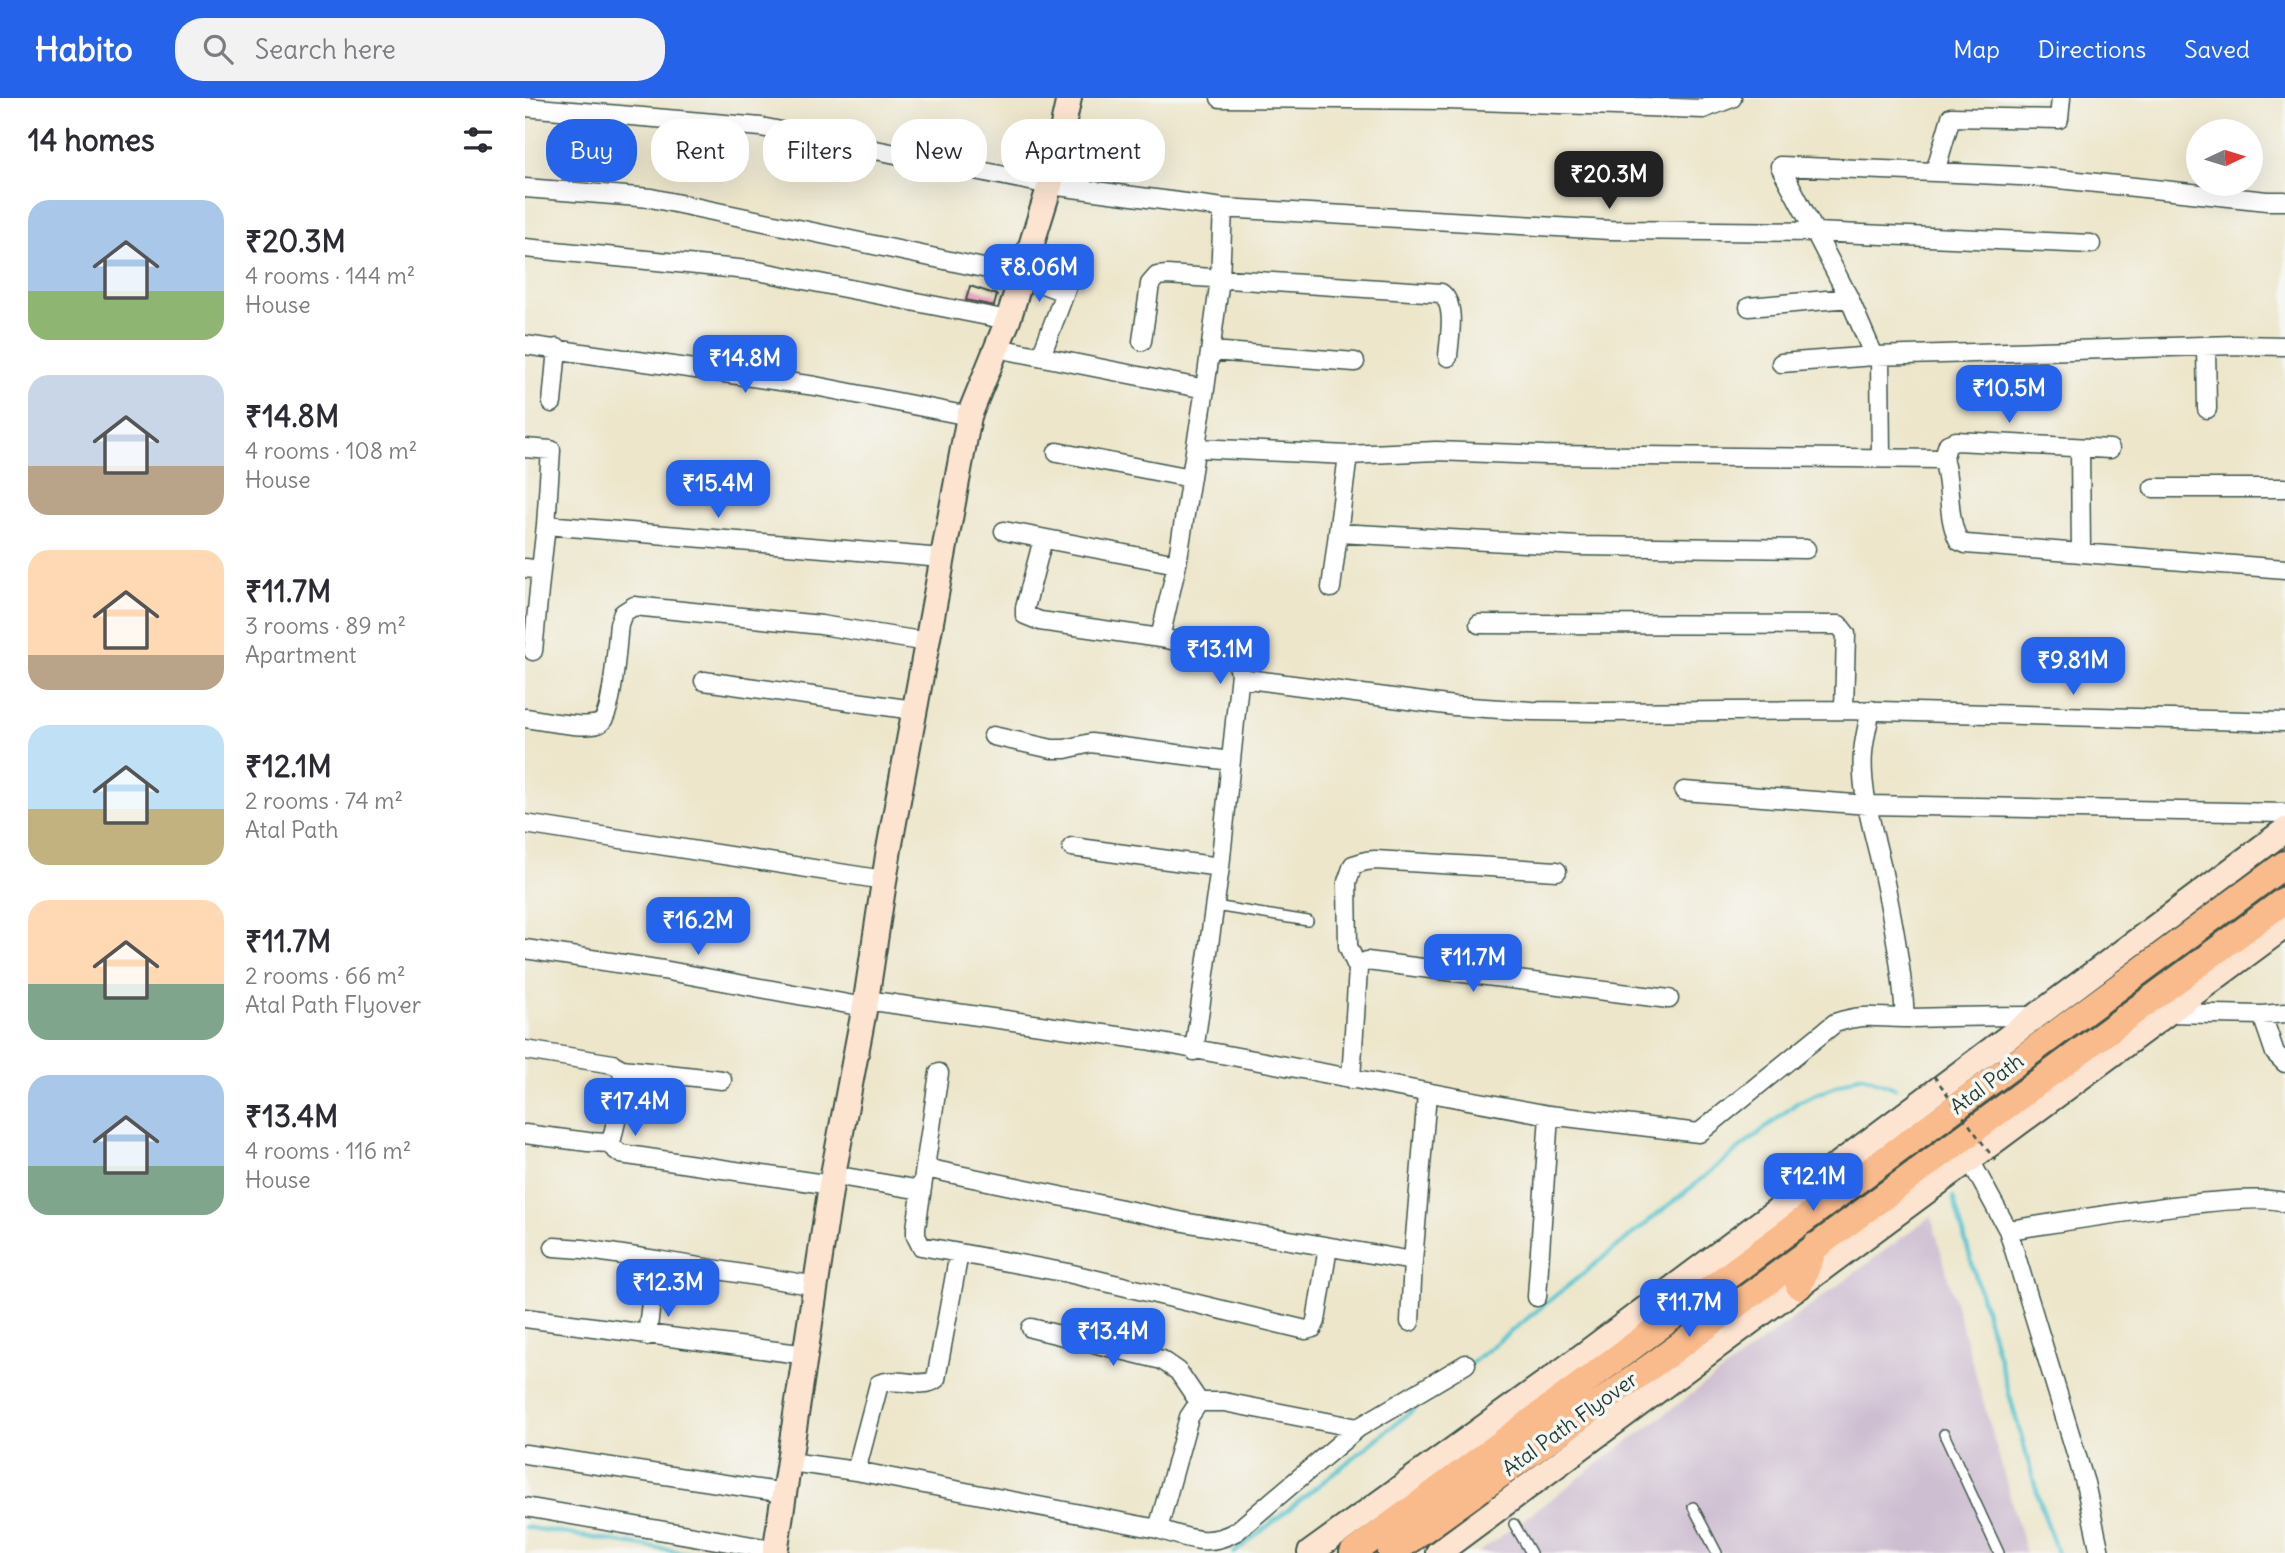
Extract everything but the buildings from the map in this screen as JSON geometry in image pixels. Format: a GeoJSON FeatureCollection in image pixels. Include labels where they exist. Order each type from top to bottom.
{"type":"FeatureCollection","features":[{"type":"Feature","properties":{"kind":"main road","name":"Atal Path"},"geometry":{"type":"LineString","coordinates":[[1689,1305],[2285,864]]}},
{"type":"Feature","properties":{"kind":"main road","name":"Atal Path Flyover"},"geometry":{"type":"LineString","coordinates":[[1391,1553],[1764,1285],[2285,900]]}},
{"type":"Feature","properties":{"kind":"main road"},"geometry":{"type":"LineString","coordinates":[[1799,1286],[1816,1245]]}},
{"type":"Feature","properties":{"kind":"main road"},"geometry":{"type":"LineString","coordinates":[[1658,1300],[1689,1305]]}},
{"type":"Feature","properties":{"kind":"main road","name":"Atal Path Flyover"},"geometry":{"type":"LineString","coordinates":[[1353,1553],[1689,1305]]}},
{"type":"Feature","properties":{"kind":"street"},"geometry":{"type":"LineString","coordinates":[[525,1507],[775,1552],[832,1180],[914,710],[969,416],[1008,320],[1049,185],[1069,98]]}},
{"type":"Feature","properties":{"kind":"street"},"geometry":{"type":"LineString","coordinates":[[1220,98],[1547,101],[1703,109],[1733,98]]}},
{"type":"Feature","properties":{"kind":"street"},"geometry":{"type":"LineString","coordinates":[[1935,172],[1951,117],[2059,119],[2061,98]]}},
{"type":"Feature","properties":{"kind":"street"},"geometry":{"type":"LineString","coordinates":[[525,107],[761,127],[1049,185],[1223,208],[1610,230],[1815,232],[2091,244]]}},
{"type":"Feature","properties":{"kind":"street"},"geometry":{"type":"LineString","coordinates":[[1881,458],[1877,357],[1780,166],[2040,177],[2285,201]]}},
{"type":"Feature","properties":{"kind":"street"},"geometry":{"type":"LineString","coordinates":[[525,188],[651,198],[1021,276],[1064,292]]}},
{"type":"Feature","properties":{"kind":"street"},"geometry":{"type":"LineString","coordinates":[[1160,638],[1177,564],[1211,351],[1220,279],[1223,208]]}},
{"type":"Feature","properties":{"kind":"street"},"geometry":{"type":"LineString","coordinates":[[525,247],[758,271],[1008,320]]}},
{"type":"Feature","properties":{"kind":"street"},"geometry":{"type":"LineString","coordinates":[[1041,356],[1075,266]]}},
{"type":"Feature","properties":{"kind":"street"},"geometry":{"type":"LineString","coordinates":[[1143,341],[1153,279],[1167,275],[1441,293],[1448,299],[1450,310],[1448,357]]}},
{"type":"Feature","properties":{"kind":"street"},"geometry":{"type":"LineString","coordinates":[[1749,307],[1849,298]]}},
{"type":"Feature","properties":{"kind":"street"},"geometry":{"type":"LineString","coordinates":[[525,345],[815,386],[969,416]]}},
{"type":"Feature","properties":{"kind":"street"},"geometry":{"type":"LineString","coordinates":[[2206,346],[2207,409]]}},
{"type":"Feature","properties":{"kind":"street"},"geometry":{"type":"LineString","coordinates":[[1781,363],[1877,357],[2206,346],[2285,346]]}},
{"type":"Feature","properties":{"kind":"street"},"geometry":{"type":"LineString","coordinates":[[552,403],[557,348]]}},
{"type":"Feature","properties":{"kind":"street"},"geometry":{"type":"LineString","coordinates":[[997,348],[1205,389]]}},
{"type":"Feature","properties":{"kind":"street"},"geometry":{"type":"LineString","coordinates":[[1211,351],[1355,362]]}},
{"type":"Feature","properties":{"kind":"street"},"geometry":{"type":"LineString","coordinates":[[2111,449],[1956,441],[1948,444],[1943,459],[1948,472],[1953,526],[1959,541],[1966,544],[2285,569]]}},
{"type":"Feature","properties":{"kind":"street"},"geometry":{"type":"LineString","coordinates":[[1196,447],[1348,455],[1436,451],[1544,455],[1943,459]]}},
{"type":"Feature","properties":{"kind":"street"},"geometry":{"type":"LineString","coordinates":[[525,448],[551,450],[546,525],[533,569],[533,651]]}},
{"type":"Feature","properties":{"kind":"street"},"geometry":{"type":"LineString","coordinates":[[2080,448],[2081,552]]}},
{"type":"Feature","properties":{"kind":"street"},"geometry":{"type":"LineString","coordinates":[[1057,452],[1191,478]]}},
{"type":"Feature","properties":{"kind":"street"},"geometry":{"type":"LineString","coordinates":[[1331,588],[1348,455]]}},
{"type":"Feature","properties":{"kind":"street"},"geometry":{"type":"LineString","coordinates":[[2153,488],[2285,488]]}},
{"type":"Feature","properties":{"kind":"street"},"geometry":{"type":"LineString","coordinates":[[546,525],[942,558]]}},
{"type":"Feature","properties":{"kind":"street"},"geometry":{"type":"LineString","coordinates":[[1004,531],[1177,564]]}},
{"type":"Feature","properties":{"kind":"street"},"geometry":{"type":"LineString","coordinates":[[1338,533],[1579,546],[1806,549]]}},
{"type":"Feature","properties":{"kind":"street"},"geometry":{"type":"LineString","coordinates":[[1043,539],[1025,608],[1028,617],[1225,649],[1236,657],[1240,678],[1220,867],[1194,1051]]}},
{"type":"Feature","properties":{"kind":"street"},"geometry":{"type":"LineString","coordinates":[[525,718],[584,725],[604,720],[609,704],[619,624],[623,613],[634,606],[821,625],[927,642]]}},
{"type":"Feature","properties":{"kind":"street"},"geometry":{"type":"LineString","coordinates":[[1479,624],[1839,625],[1846,634],[1868,805],[1892,914],[1901,968],[1905,1018]]}},
{"type":"Feature","properties":{"kind":"street"},"geometry":{"type":"LineString","coordinates":[[1240,678],[1454,706],[1532,711],[1856,710],[2285,722]]}},
{"type":"Feature","properties":{"kind":"street"},"geometry":{"type":"LineString","coordinates":[[704,681],[914,710]]}},
{"type":"Feature","properties":{"kind":"street"},"geometry":{"type":"LineString","coordinates":[[993,736],[1052,749],[1065,750],[1091,743],[1231,761]]}},
{"type":"Feature","properties":{"kind":"street"},"geometry":{"type":"LineString","coordinates":[[1684,790],[1868,805],[2285,813]]}},
{"type":"Feature","properties":{"kind":"street"},"geometry":{"type":"LineString","coordinates":[[525,824],[884,880]]}},
{"type":"Feature","properties":{"kind":"street"},"geometry":{"type":"LineString","coordinates":[[1310,1553],[1658,1300],[2285,830]]}},
{"type":"Feature","properties":{"kind":"street"},"geometry":{"type":"LineString","coordinates":[[1072,847],[1220,867]]}},
{"type":"Feature","properties":{"kind":"street"},"geometry":{"type":"LineString","coordinates":[[1351,1079],[1358,969],[1348,946],[1347,882],[1353,865],[1375,860],[1557,871]]}},
{"type":"Feature","properties":{"kind":"street"},"geometry":{"type":"LineString","coordinates":[[1438,1553],[2285,926]]}},
{"type":"Feature","properties":{"kind":"street"},"geometry":{"type":"LineString","coordinates":[[525,949],[865,1003],[1146,1040],[1549,1115],[1699,1133],[1835,1023],[1866,1015],[1905,1018],[2034,1016]]}},
{"type":"Feature","properties":{"kind":"street"},"geometry":{"type":"LineString","coordinates":[[1358,969],[1363,962],[1372,962],[1669,999]]}},
{"type":"Feature","properties":{"kind":"street"},"geometry":{"type":"LineString","coordinates":[[2167,1013],[2285,1013]]}},
{"type":"Feature","properties":{"kind":"street"},"geometry":{"type":"LineString","coordinates":[[2262,1015],[2275,1053],[2285,1063]]}},
{"type":"Feature","properties":{"kind":"street"},"geometry":{"type":"LineString","coordinates":[[525,1049],[614,1064],[622,1069],[722,1080]]}},
{"type":"Feature","properties":{"kind":"street"},"geometry":{"type":"LineString","coordinates":[[622,1069],[624,1087],[611,1143],[621,1154],[642,1159],[922,1190]]}},
{"type":"Feature","properties":{"kind":"street"},"geometry":{"type":"LineString","coordinates":[[939,1073],[916,1228],[917,1242],[928,1248],[1058,1271],[1306,1330],[1313,1328],[1316,1321],[1328,1247]]}},
{"type":"Feature","properties":{"kind":"street"},"geometry":{"type":"LineString","coordinates":[[1410,1322],[1427,1094]]}},
{"type":"Feature","properties":{"kind":"street"},"geometry":{"type":"LineString","coordinates":[[1537,1297],[1549,1115]]}},
{"type":"Feature","properties":{"kind":"street"},"geometry":{"type":"LineString","coordinates":[[525,1135],[611,1143]]}},
{"type":"Feature","properties":{"kind":"street"},"geometry":{"type":"LineString","coordinates":[[1968,1162],[1976,1171],[2008,1230],[2085,1483],[2100,1553]]}},
{"type":"Feature","properties":{"kind":"street"},"geometry":{"type":"LineString","coordinates":[[925,1168],[1189,1223],[1413,1261]]}},
{"type":"Feature","properties":{"kind":"street"},"geometry":{"type":"LineString","coordinates":[[2008,1230],[2230,1200],[2273,1199],[2285,1203]]}},
{"type":"Feature","properties":{"kind":"street"},"geometry":{"type":"LineString","coordinates":[[554,1247],[583,1249],[817,1286]]}},
{"type":"Feature","properties":{"kind":"street"},"geometry":{"type":"LineString","coordinates":[[856,1471],[879,1384],[889,1381],[928,1383],[936,1379],[959,1253]]}},
{"type":"Feature","properties":{"kind":"street"},"geometry":{"type":"LineString","coordinates":[[647,1336],[656,1260]]}},
{"type":"Feature","properties":{"kind":"street"},"geometry":{"type":"LineString","coordinates":[[525,1318],[807,1355]]}},
{"type":"Feature","properties":{"kind":"street"},"geometry":{"type":"LineString","coordinates":[[1031,1328],[1162,1360],[1178,1371],[1199,1402]]}},
{"type":"Feature","properties":{"kind":"street"},"geometry":{"type":"LineString","coordinates":[[790,1462],[856,1471],[1158,1529],[1205,1541],[1226,1537],[1237,1531],[1358,1428],[1466,1364]]}},
{"type":"Feature","properties":{"kind":"street"},"geometry":{"type":"LineString","coordinates":[[1158,1529],[1189,1417],[1199,1402]]}},
{"type":"Feature","properties":{"kind":"street"},"geometry":{"type":"LineString","coordinates":[[1199,1402],[1224,1402],[1358,1428]]}},
{"type":"Feature","properties":{"kind":"street"},"geometry":{"type":"LineString","coordinates":[[525,1454],[785,1493]]}},
{"type":"Feature","properties":{"kind":"lane"},"geometry":{"type":"LineString","coordinates":[[1215,906],[1308,921]]}},
{"type":"Feature","properties":{"kind":"lane"},"geometry":{"type":"LineString","coordinates":[[1944,1434],[1999,1553]]}},
{"type":"Feature","properties":{"kind":"lane"},"geometry":{"type":"LineString","coordinates":[[1693,1507],[1717,1553]]}},
{"type":"Feature","properties":{"kind":"lane"},"geometry":{"type":"LineString","coordinates":[[1514,1524],[1531,1553]]}},
{"type":"Feature","properties":{"kind":"path"},"geometry":{"type":"LineString","coordinates":[[1934,1076],[1997,1163]]}},
{"type":"Feature","properties":{"kind":"shaded area"},"geometry":{"type":"Polygon","coordinates":[[[1931,1216],[2026,1553],[1478,1553],[1931,1216]]]}},
{"type":"Feature","properties":{"kind":"waterway"},"geometry":{"type":"LineString","coordinates":[[1470,1364],[1798,1102],[1861,1075],[1895,1088]]}},
{"type":"Feature","properties":{"kind":"waterway"},"geometry":{"type":"LineString","coordinates":[[1953,1197],[2039,1499],[2057,1553]]}},
{"type":"Feature","properties":{"kind":"waterway"},"geometry":{"type":"LineString","coordinates":[[1234,1553],[1439,1389]]}},
{"type":"Feature","properties":{"kind":"waterway"},"geometry":{"type":"LineString","coordinates":[[525,1527],[687,1553]]}}]}
